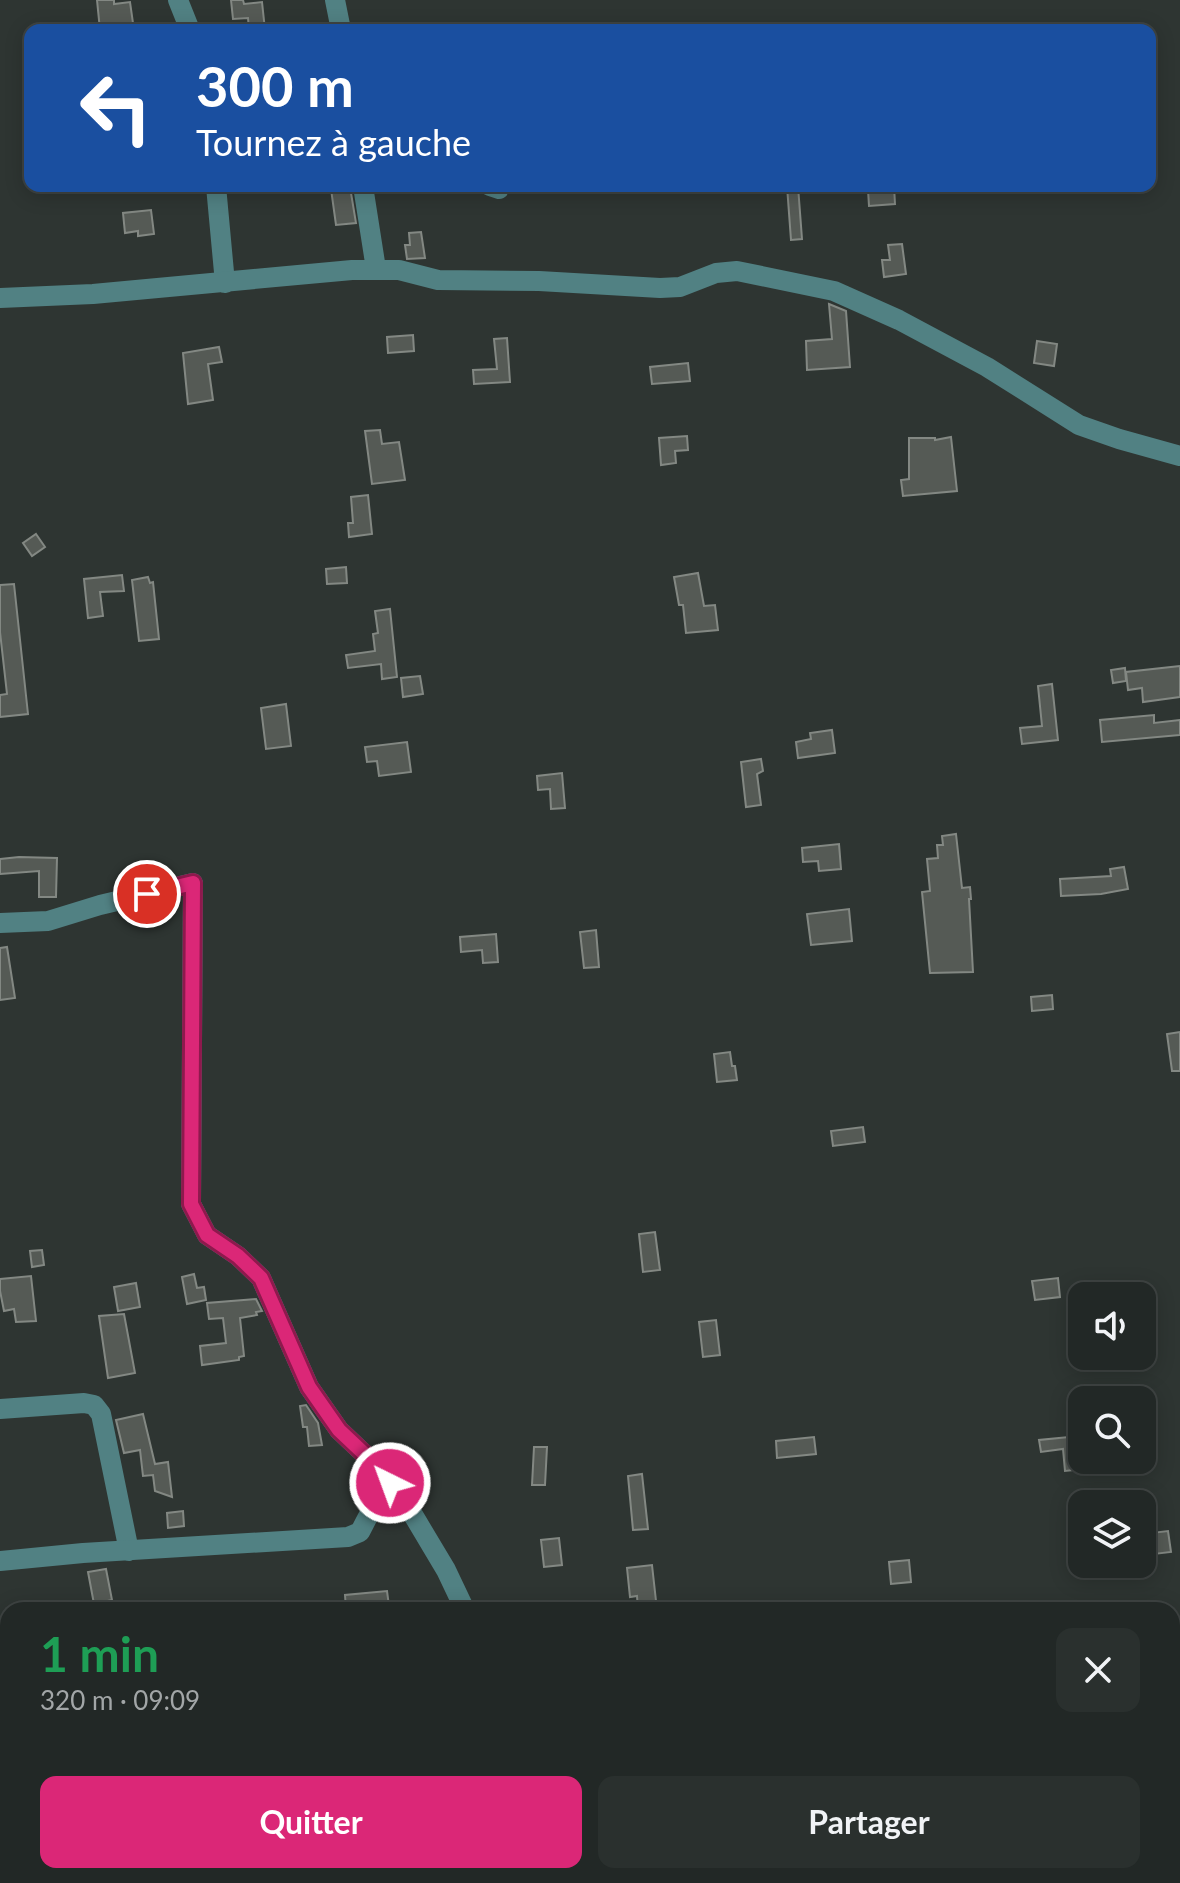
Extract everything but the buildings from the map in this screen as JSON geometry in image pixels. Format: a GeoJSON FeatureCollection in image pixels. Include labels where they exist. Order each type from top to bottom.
{"type":"FeatureCollection","features":[{"type":"Feature","properties":{"kind":"street"},"geometry":{"type":"LineString","coordinates":[[178,0],[188,24]]}},
{"type":"Feature","properties":{"kind":"street"},"geometry":{"type":"LineString","coordinates":[[335,0],[340,24]]}},
{"type":"Feature","properties":{"kind":"street"},"geometry":{"type":"LineString","coordinates":[[217,192],[225,283]]}},
{"type":"Feature","properties":{"kind":"street"},"geometry":{"type":"LineString","coordinates":[[364,192],[376,269]]}},
{"type":"Feature","properties":{"kind":"street"},"geometry":{"type":"LineString","coordinates":[[0,298],[93,294],[376,269],[399,270],[438,280],[539,281],[660,288],[680,287],[716,273],[737,271],[834,291],[899,320],[987,367],[1079,425],[1180,456]]}},
{"type":"Feature","properties":{"kind":"street"},"geometry":{"type":"LineString","coordinates":[[0,923],[48,921],[193,883],[191,1204],[207,1235],[238,1256],[261,1278],[309,1387],[339,1430],[376,1465],[403,1498],[461,1602]]}},
{"type":"Feature","properties":{"kind":"street"},"geometry":{"type":"LineString","coordinates":[[0,1409],[84,1403],[94,1405],[101,1414],[129,1551]]}},
{"type":"Feature","properties":{"kind":"street"},"geometry":{"type":"LineString","coordinates":[[0,1561],[355,1536],[390,1483]]}},
{"type":"Feature","properties":{"kind":"route"},"geometry":{"type":"LineString","coordinates":[[147,894],[193,883],[191,1204],[207,1235],[238,1256],[261,1278],[309,1387],[339,1430],[390,1483]]}}]}
